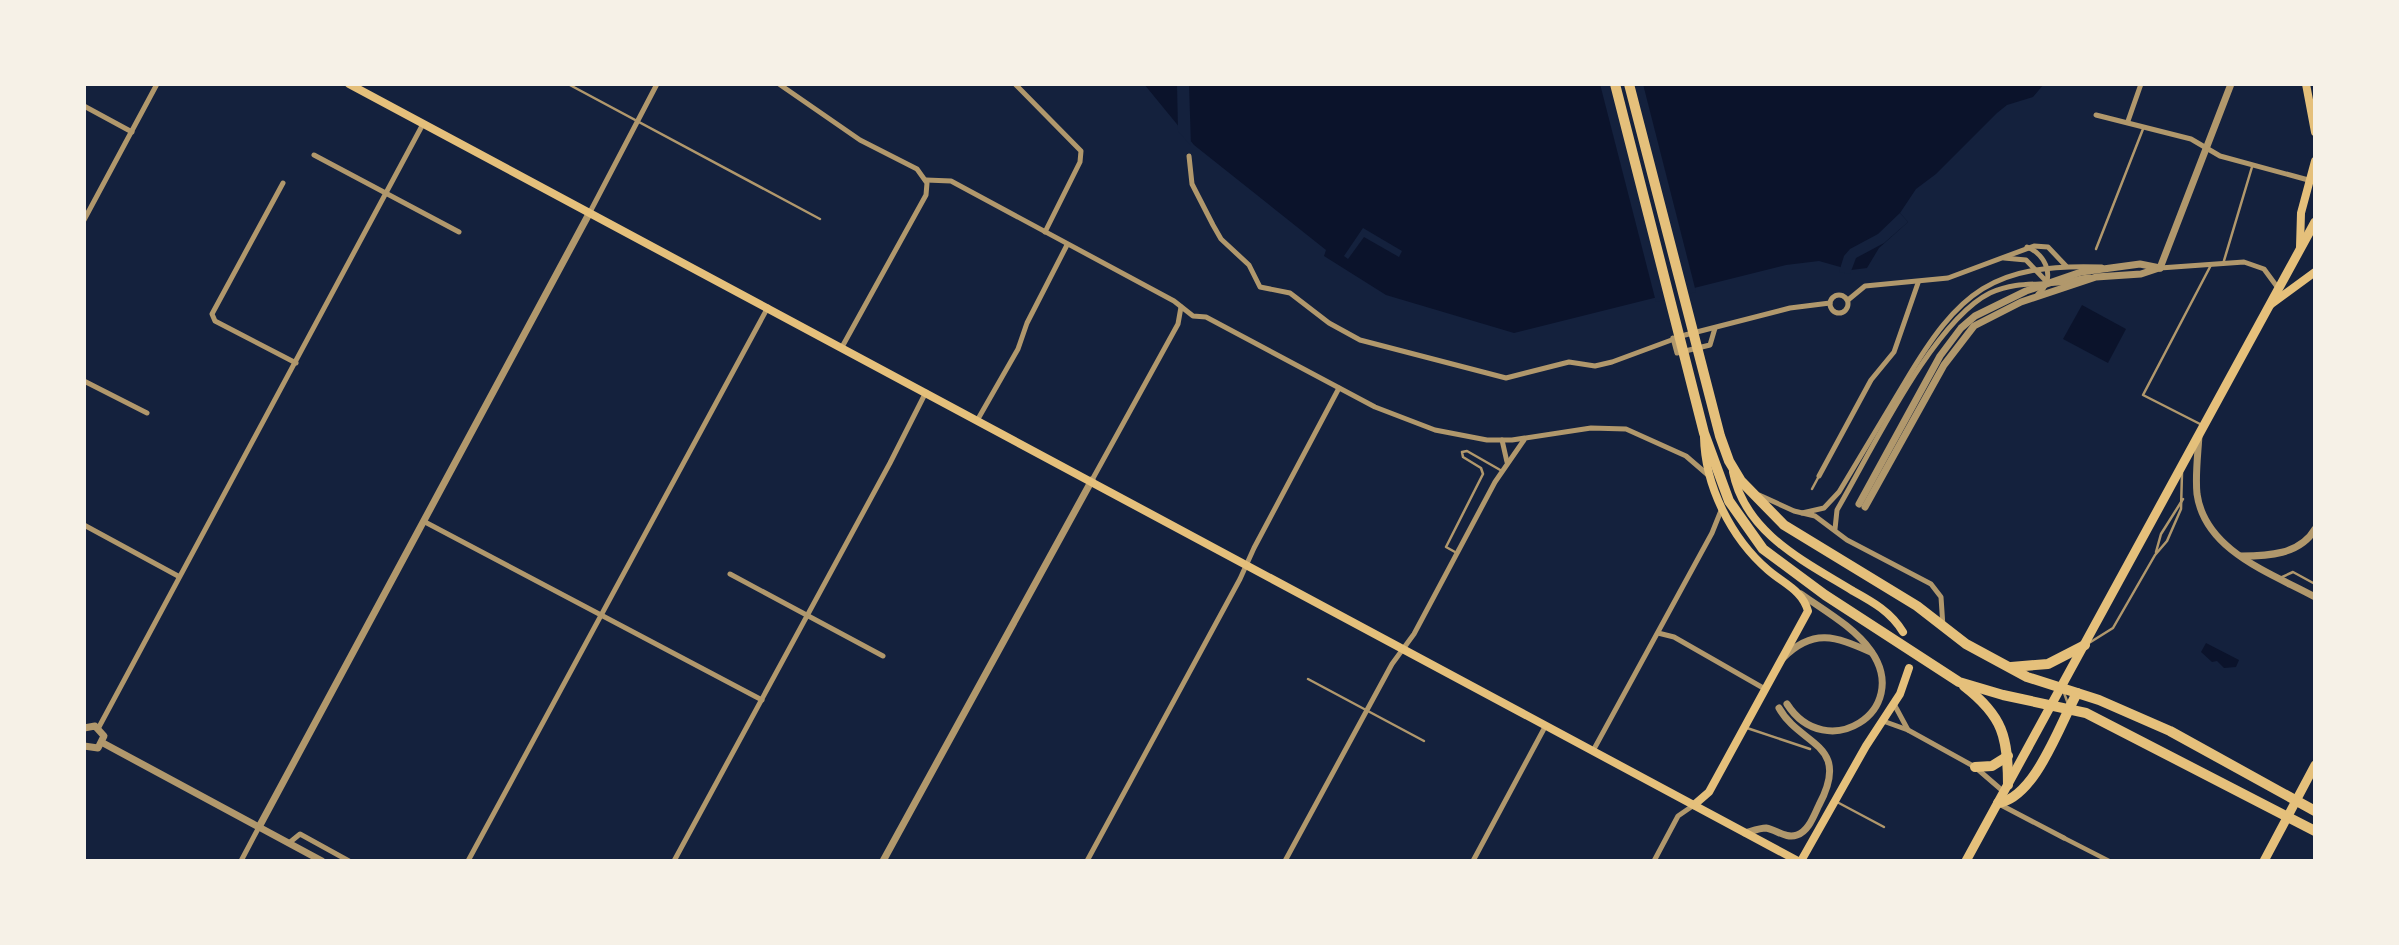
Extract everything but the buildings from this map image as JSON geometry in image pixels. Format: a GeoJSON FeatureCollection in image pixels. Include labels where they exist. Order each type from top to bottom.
{"type":"FeatureCollection","features":[{"type":"Feature","properties":{"kind":"highway"},"geometry":{"type":"LineString","coordinates":[[1615,84],[1704,431],[1723,486],[1737,516],[1763,549],[1864,622],[1959,681],[1983,703],[2000,724],[2008,756],[2006,788]]}},
{"type":"Feature","properties":{"kind":"highway"},"geometry":{"type":"LineString","coordinates":[[1629,84],[1717,426],[1733,469],[1747,489],[1794,533],[1917,606],[1973,648],[2027,677],[2122,709],[2170,731],[2315,811]]}},
{"type":"Feature","properties":{"kind":"highway"},"geometry":{"type":"LineString","coordinates":[[2011,667],[2048,664],[2085,645]]}},
{"type":"Feature","properties":{"kind":"highway"},"geometry":{"type":"LineString","coordinates":[[1959,681],[2003,695],[2069,707],[2109,724],[2315,831]]}},
{"type":"Feature","properties":{"kind":"highway"},"geometry":{"type":"LineString","coordinates":[[1998,803],[2017,797],[2029,784],[2077,693]]}},
{"type":"Feature","properties":{"kind":"highway"},"geometry":{"type":"LineString","coordinates":[[1975,767],[1992,766],[2008,756]]}},
{"type":"Feature","properties":{"kind":"main road"},"geometry":{"type":"LineString","coordinates":[[349,84],[1800,861],[1894,704],[1904,686],[1909,668]]}},
{"type":"Feature","properties":{"kind":"main road"},"geometry":{"type":"LineString","coordinates":[[2306,84],[2315,132]]}},
{"type":"Feature","properties":{"kind":"main road"},"geometry":{"type":"LineString","coordinates":[[2300,248],[2301,213],[2312,181],[2315,161]]}},
{"type":"Feature","properties":{"kind":"main road"},"geometry":{"type":"LineString","coordinates":[[1966,861],[2315,222]]}},
{"type":"Feature","properties":{"kind":"main road"},"geometry":{"type":"LineString","coordinates":[[2268,307],[2314,273]]}},
{"type":"Feature","properties":{"kind":"main road"},"geometry":{"type":"LineString","coordinates":[[1693,805],[1709,792],[1808,611],[1801,594],[1752,556],[1722,508],[1710,477],[1704,431]]}},
{"type":"Feature","properties":{"kind":"main road"},"geometry":{"type":"LineString","coordinates":[[1733,469],[1744,504],[1766,532],[1801,559],[1884,609],[1903,632]]}},
{"type":"Feature","properties":{"kind":"main road"},"geometry":{"type":"LineString","coordinates":[[2264,861],[2315,765]]}},
{"type":"Feature","properties":{"kind":"street"},"geometry":{"type":"LineString","coordinates":[[84,220],[157,84]]}},
{"type":"Feature","properties":{"kind":"street"},"geometry":{"type":"LineString","coordinates":[[241,861],[425,522],[657,84]]}},
{"type":"Feature","properties":{"kind":"street"},"geometry":{"type":"LineString","coordinates":[[779,84],[860,140],[917,169],[926,180],[926,195],[842,347]]}},
{"type":"Feature","properties":{"kind":"street"},"geometry":{"type":"LineString","coordinates":[[1015,84],[1082,151],[1081,159],[1045,232]]}},
{"type":"Feature","properties":{"kind":"street"},"geometry":{"type":"LineString","coordinates":[[2128,121],[2141,84]]}},
{"type":"Feature","properties":{"kind":"street"},"geometry":{"type":"LineString","coordinates":[[2160,268],[2231,84]]}},
{"type":"Feature","properties":{"kind":"street"},"geometry":{"type":"LineString","coordinates":[[84,106],[132,132]]}},
{"type":"Feature","properties":{"kind":"street"},"geometry":{"type":"LineString","coordinates":[[2096,115],[2191,139],[2217,155],[2312,181]]}},
{"type":"Feature","properties":{"kind":"street"},"geometry":{"type":"LineString","coordinates":[[99,727],[423,124]]}},
{"type":"Feature","properties":{"kind":"street"},"geometry":{"type":"LineString","coordinates":[[314,155],[459,232]]}},
{"type":"Feature","properties":{"kind":"street"},"geometry":{"type":"LineString","coordinates":[[1189,156],[1192,184],[1213,225],[1221,239],[1249,265],[1255,282],[1260,287],[1290,293],[1329,323],[1360,340],[1506,378],[1569,362],[1595,366],[1673,338],[1790,308],[1830,303],[1838,294],[1848,300]]}},
{"type":"Feature","properties":{"kind":"street"},"geometry":{"type":"LineString","coordinates":[[926,180],[949,180],[1193,316]]}},
{"type":"Feature","properties":{"kind":"street"},"geometry":{"type":"LineString","coordinates":[[283,183],[212,314],[215,321],[296,363]]}},
{"type":"Feature","properties":{"kind":"street"},"geometry":{"type":"LineString","coordinates":[[978,419],[1067,245]]}},
{"type":"Feature","properties":{"kind":"street"},"geometry":{"type":"LineString","coordinates":[[2028,247],[2039,254],[2048,282]]}},
{"type":"Feature","properties":{"kind":"street"},"geometry":{"type":"LineString","coordinates":[[1848,300],[1865,286],[1948,278],[2028,247],[2048,247],[2067,266]]}},
{"type":"Feature","properties":{"kind":"street"},"geometry":{"type":"LineString","coordinates":[[2000,258],[2023,259],[2048,282]]}},
{"type":"Feature","properties":{"kind":"street"},"geometry":{"type":"LineString","coordinates":[[1835,529],[1837,510],[1931,351],[1954,321],[1976,302],[2007,286],[2048,282],[2057,284],[2096,277],[2141,274],[2160,268],[2244,262],[2264,269],[2278,289]]}},
{"type":"Feature","properties":{"kind":"street"},"geometry":{"type":"LineString","coordinates":[[1802,513],[1824,508],[1839,492],[1930,341],[1951,313],[1993,283],[2035,271],[2067,266],[2144,264],[2160,268]]}},
{"type":"Feature","properties":{"kind":"street"},"geometry":{"type":"LineString","coordinates":[[2096,277],[2035,296],[1982,320],[1953,350],[1862,506],[1934,367],[1956,334],[1990,307],[2048,282],[2102,267]]}},
{"type":"Feature","properties":{"kind":"street"},"geometry":{"type":"LineString","coordinates":[[2035,296],[2048,282]]}},
{"type":"Feature","properties":{"kind":"street"},"geometry":{"type":"LineString","coordinates":[[1819,476],[1871,380],[1894,352],[1918,283]]}},
{"type":"Feature","properties":{"kind":"street"},"geometry":{"type":"LineString","coordinates":[[1830,303],[1835,312],[1842,313],[1848,307],[1848,300]]}},
{"type":"Feature","properties":{"kind":"street"},"geometry":{"type":"LineString","coordinates":[[468,861],[768,307]]}},
{"type":"Feature","properties":{"kind":"street"},"geometry":{"type":"LineString","coordinates":[[883,861],[1178,324],[1181,307]]}},
{"type":"Feature","properties":{"kind":"street"},"geometry":{"type":"LineString","coordinates":[[1178,324],[1193,316],[1204,316],[1398,418],[1435,430],[1502,440],[1524,440],[1591,428],[1626,429],[1686,456],[1710,477]]}},
{"type":"Feature","properties":{"kind":"street"},"geometry":{"type":"LineString","coordinates":[[1673,338],[1677,353],[1710,345],[1715,328]]}},
{"type":"Feature","properties":{"kind":"street"},"geometry":{"type":"LineString","coordinates":[[84,381],[147,412]]}},
{"type":"Feature","properties":{"kind":"street"},"geometry":{"type":"LineString","coordinates":[[1087,861],[1339,388]]}},
{"type":"Feature","properties":{"kind":"street"},"geometry":{"type":"LineString","coordinates":[[674,861],[926,392]]}},
{"type":"Feature","properties":{"kind":"street"},"geometry":{"type":"LineString","coordinates":[[2201,430],[2197,491],[2202,513],[2216,537],[2240,556],[2315,597]]}},
{"type":"Feature","properties":{"kind":"street"},"geometry":{"type":"LineString","coordinates":[[1502,440],[1507,462]]}},
{"type":"Feature","properties":{"kind":"street"},"geometry":{"type":"LineString","coordinates":[[1285,861],[1507,462],[1515,456],[1524,440]]}},
{"type":"Feature","properties":{"kind":"street"},"geometry":{"type":"LineString","coordinates":[[1747,489],[1815,516],[1847,540],[1936,588],[1941,597],[1943,627]]}},
{"type":"Feature","properties":{"kind":"street"},"geometry":{"type":"LineString","coordinates":[[1594,749],[1719,520],[1722,508]]}},
{"type":"Feature","properties":{"kind":"street"},"geometry":{"type":"LineString","coordinates":[[425,522],[762,700]]}},
{"type":"Feature","properties":{"kind":"street"},"geometry":{"type":"LineString","coordinates":[[84,525],[178,576]]}},
{"type":"Feature","properties":{"kind":"street"},"geometry":{"type":"LineString","coordinates":[[2240,556],[2286,551],[2305,541],[2315,529]]}},
{"type":"Feature","properties":{"kind":"street"},"geometry":{"type":"LineString","coordinates":[[730,575],[883,656]]}},
{"type":"Feature","properties":{"kind":"street"},"geometry":{"type":"LineString","coordinates":[[1745,833],[1764,828],[1787,836],[1801,834],[1808,827],[1825,792],[1828,766],[1823,751],[1815,741],[1790,723],[1783,706],[1819,729],[1841,731],[1861,723],[1874,711],[1880,694],[1880,668],[1871,652],[1850,630],[1801,594]]}},
{"type":"Feature","properties":{"kind":"street"},"geometry":{"type":"LineString","coordinates":[[1658,633],[1674,637],[1765,689]]}},
{"type":"Feature","properties":{"kind":"street"},"geometry":{"type":"LineString","coordinates":[[1783,659],[1802,644],[1823,637],[1840,638],[1871,652]]}},
{"type":"Feature","properties":{"kind":"street"},"geometry":{"type":"LineString","coordinates":[[1894,704],[1908,730]]}},
{"type":"Feature","properties":{"kind":"street"},"geometry":{"type":"LineString","coordinates":[[1884,721],[1908,730],[1975,767],[2006,788]]}},
{"type":"Feature","properties":{"kind":"street"},"geometry":{"type":"LineString","coordinates":[[84,728],[91,725],[99,727],[104,736],[103,743],[94,749],[85,749]]}},
{"type":"Feature","properties":{"kind":"street"},"geometry":{"type":"LineString","coordinates":[[1473,861],[1546,725]]}},
{"type":"Feature","properties":{"kind":"street"},"geometry":{"type":"LineString","coordinates":[[103,743],[323,861]]}},
{"type":"Feature","properties":{"kind":"street"},"geometry":{"type":"LineString","coordinates":[[1998,803],[2109,861]]}},
{"type":"Feature","properties":{"kind":"street"},"geometry":{"type":"LineString","coordinates":[[1654,861],[1678,816],[1693,805]]}},
{"type":"Feature","properties":{"kind":"street"},"geometry":{"type":"LineString","coordinates":[[289,843],[300,834],[349,861]]}},
{"type":"Feature","properties":{"kind":"lane"},"geometry":{"type":"LineString","coordinates":[[568,84],[820,219]]}},
{"type":"Feature","properties":{"kind":"lane"},"geometry":{"type":"LineString","coordinates":[[2096,249],[2144,126]]}},
{"type":"Feature","properties":{"kind":"lane"},"geometry":{"type":"LineString","coordinates":[[2223,264],[2253,165]]}},
{"type":"Feature","properties":{"kind":"lane"},"geometry":{"type":"LineString","coordinates":[[2201,430],[2143,395],[2211,265]]}},
{"type":"Feature","properties":{"kind":"lane"},"geometry":{"type":"LineString","coordinates":[[1458,554],[1446,547],[1483,472],[1463,457],[1462,452],[1467,451],[1502,471]]}},
{"type":"Feature","properties":{"kind":"lane"},"geometry":{"type":"LineString","coordinates":[[2085,645],[2113,628],[2155,555],[2167,541],[2179,517],[2184,498],[2182,466]]}},
{"type":"Feature","properties":{"kind":"lane"},"geometry":{"type":"LineString","coordinates":[[1812,489],[1819,476]]}},
{"type":"Feature","properties":{"kind":"lane"},"geometry":{"type":"LineString","coordinates":[[2155,555],[2161,534],[2184,498]]}},
{"type":"Feature","properties":{"kind":"lane"},"geometry":{"type":"LineString","coordinates":[[2280,578],[2293,572],[2315,584]]}},
{"type":"Feature","properties":{"kind":"lane"},"geometry":{"type":"LineString","coordinates":[[1308,679],[1424,741]]}},
{"type":"Feature","properties":{"kind":"lane"},"geometry":{"type":"LineString","coordinates":[[2062,688],[2069,707]]}},
{"type":"Feature","properties":{"kind":"lane"},"geometry":{"type":"LineString","coordinates":[[1744,727],[1810,749]]}},
{"type":"Feature","properties":{"kind":"lane"},"geometry":{"type":"LineString","coordinates":[[1835,801],[1884,827]]}},
{"type":"Feature","properties":{"kind":"water"},"geometry":{"type":"Polygon","coordinates":[[[1144,84],[2044,84],[2033,97],[2007,105],[1997,113],[1936,174],[1916,189],[1900,213],[1908,222],[1879,248],[1867,268],[1851,270],[1819,261],[1786,265],[1514,333],[1386,295],[1324,256],[1326,250],[1194,145],[1144,84]]]}},
{"type":"Feature","properties":{"kind":"water"},"geometry":{"type":"Polygon","coordinates":[[[2082,305],[2126,329],[2108,363],[2063,339],[2082,305]]]}},
{"type":"Feature","properties":{"kind":"water"},"geometry":{"type":"Polygon","coordinates":[[[2206,643],[2239,660],[2236,667],[2224,668],[2217,661],[2212,662],[2201,652],[2206,643]]]}},
{"type":"Feature","properties":{"kind":"pier"},"geometry":{"type":"Polygon","coordinates":[[[1177,84],[1189,84],[1191,146],[1178,131],[1177,84]]]}},
{"type":"Feature","properties":{"kind":"pier"},"geometry":{"type":"Polygon","coordinates":[[[1600,84],[1643,84],[1696,292],[1656,302],[1600,84]]]}},
{"type":"Feature","properties":{"kind":"pier"},"geometry":{"type":"Polygon","coordinates":[[[1900,213],[1908,222],[1884,243],[1856,258],[1850,274],[1839,272],[1844,256],[1850,249],[1878,234],[1900,213]]]}},
{"type":"Feature","properties":{"kind":"pier"},"geometry":{"type":"Polygon","coordinates":[[[1363,228],[1402,251],[1399,257],[1364,237],[1348,259],[1344,256],[1363,228]]]}}]}
